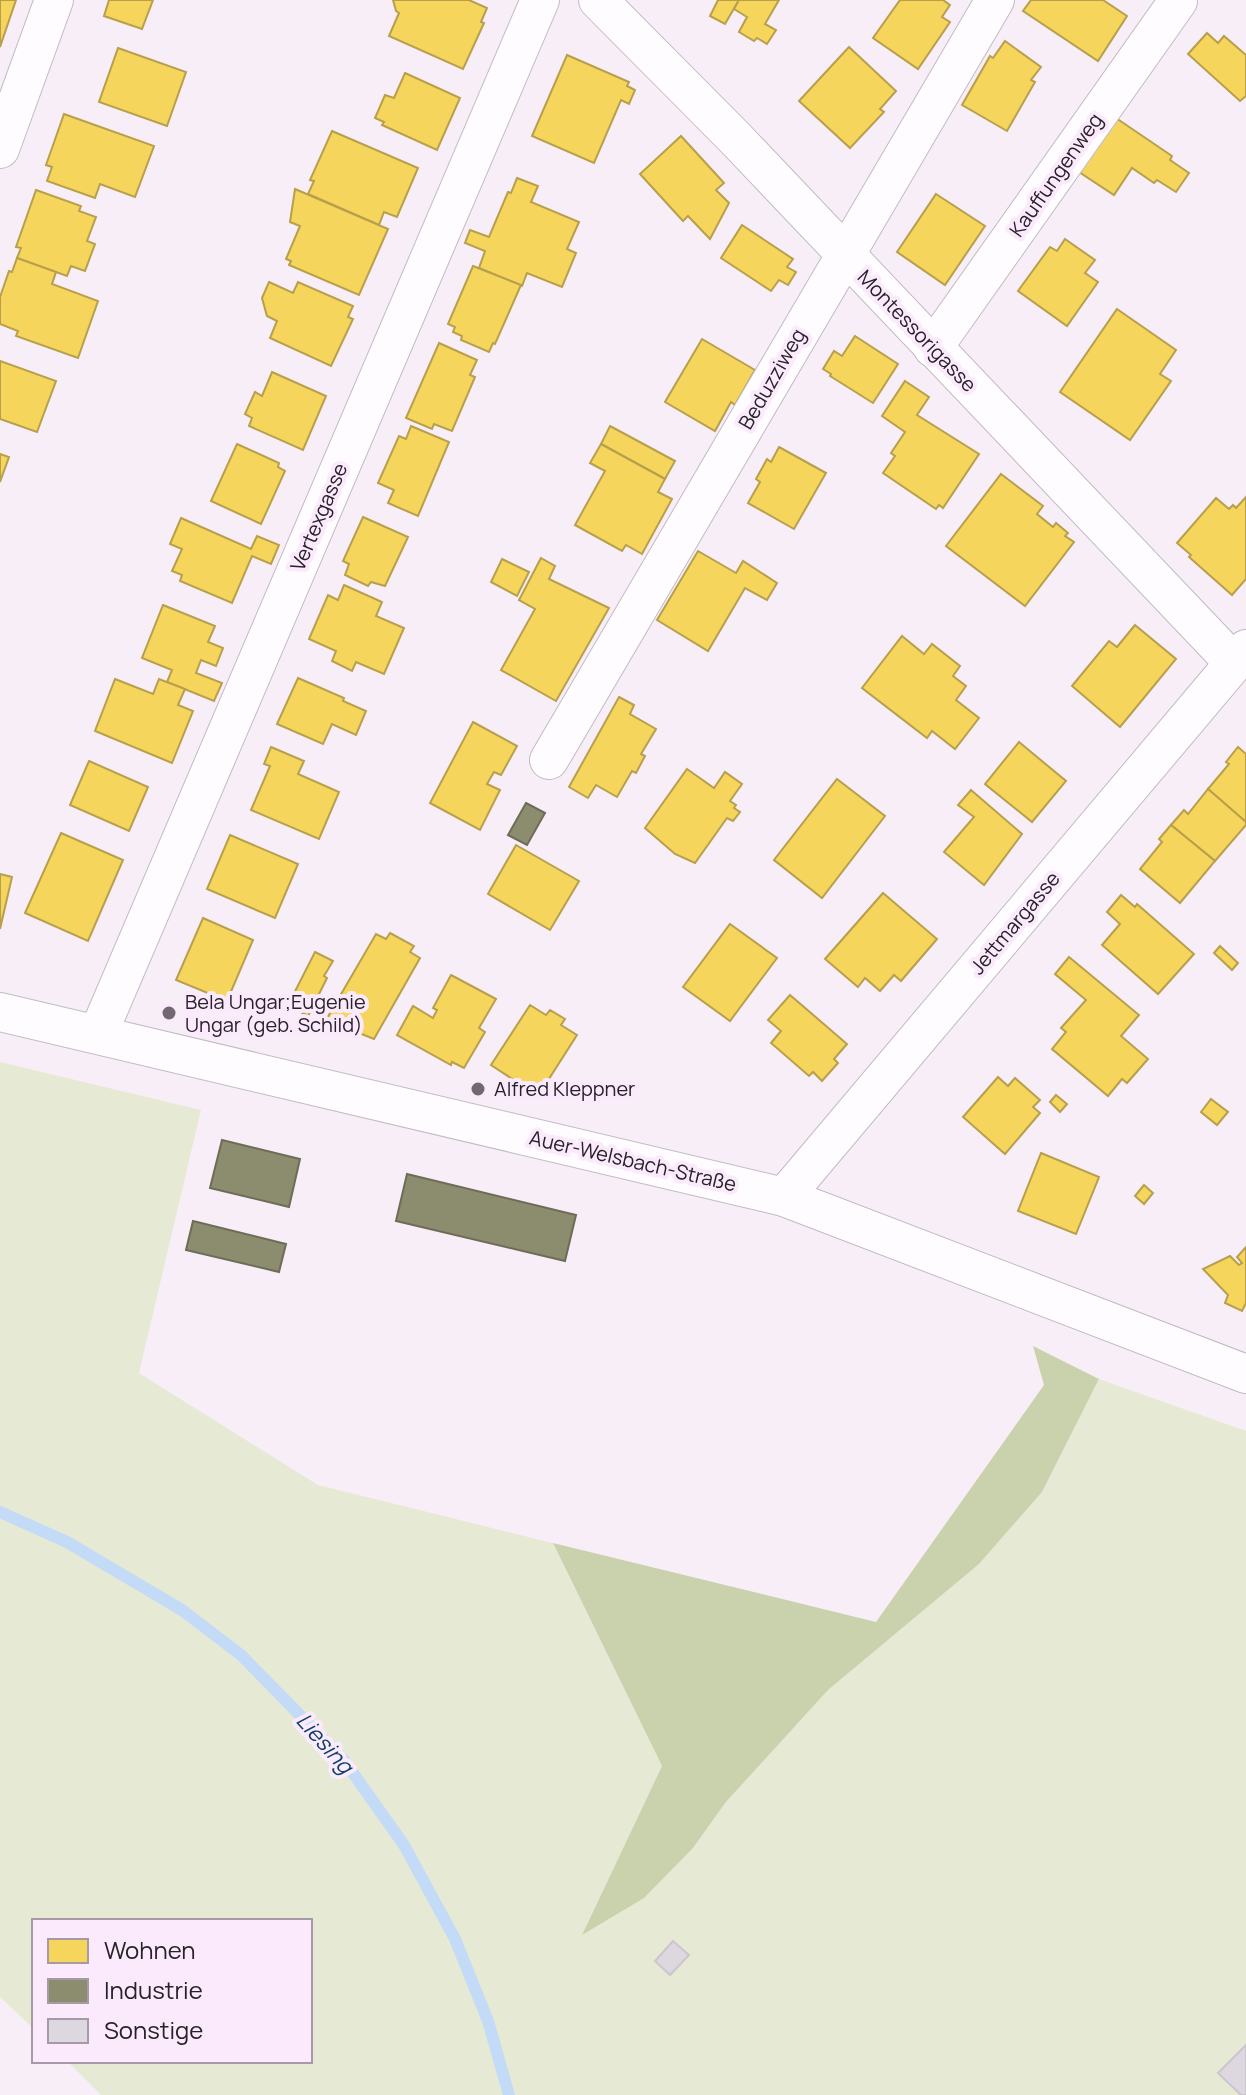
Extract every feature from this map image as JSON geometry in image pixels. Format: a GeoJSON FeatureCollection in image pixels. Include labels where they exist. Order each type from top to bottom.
{"type":"FeatureCollection","features":[{"type":"Feature","properties":{"kind":"street"},"geometry":{"type":"LineString","coordinates":[[0,149],[54,0]]}},
{"type":"Feature","properties":{"kind":"street","name":"Vertexgasse"},"geometry":{"type":"LineString","coordinates":[[98,1034],[540,0]]}},
{"type":"Feature","properties":{"kind":"street","name":"Montessorigasse"},"geometry":{"type":"LineString","coordinates":[[598,0],[736,139],[933,348],[1240,656]]}},
{"type":"Feature","properties":{"kind":"street","name":"Beduzziweg"},"geometry":{"type":"LineString","coordinates":[[549,760],[995,0]]}},
{"type":"Feature","properties":{"kind":"street","name":"Kauffungenweg"},"geometry":{"type":"LineString","coordinates":[[933,348],[1178,1]]}},
{"type":"Feature","properties":{"kind":"street","name":"Jettmargasse"},"geometry":{"type":"LineString","coordinates":[[784,1197],[1240,656]]}},
{"type":"Feature","properties":{"kind":"street","name":"Auer-Welsbach-Straße"},"geometry":{"type":"LineString","coordinates":[[0,1012],[784,1197],[1246,1374]]}},
{"type":"Feature","properties":{"kind":"green space"},"geometry":{"type":"Polygon","coordinates":[[[0,1062],[201,1110],[139,1373],[318,1485],[553,1543],[662,1766],[583,1933],[693,1848],[726,1802],[828,1690],[979,1564],[1042,1492],[1099,1379],[1246,1431],[1246,2095],[101,2095],[69,2063],[312,2063],[312,1919],[32,1919],[32,2027],[0,1997],[0,1062]]]}},
{"type":"Feature","properties":{"kind":"green space"},"geometry":{"type":"Polygon","coordinates":[[[1033,1346],[1099,1379],[1042,1492],[979,1564],[828,1690],[726,1802],[693,1848],[644,1898],[582,1935],[662,1766],[553,1543],[876,1622],[1044,1385],[1033,1346]]]}},
{"type":"Feature","properties":{"kind":"building: Wohnen"},"geometry":{"type":"Polygon","coordinates":[[[0,0],[16,0],[0,47],[0,0]]]}},
{"type":"Feature","properties":{"kind":"building: Wohnen"},"geometry":{"type":"Polygon","coordinates":[[[109,0],[153,0],[142,29],[104,16],[109,0]]]}},
{"type":"Feature","properties":{"kind":"building: Wohnen"},"geometry":{"type":"Polygon","coordinates":[[[393,0],[469,0],[487,8],[481,22],[484,23],[463,69],[389,36],[399,13],[393,0]]]}},
{"type":"Feature","properties":{"kind":"building: Wohnen"},"geometry":{"type":"Polygon","coordinates":[[[718,0],[739,0],[725,24],[710,16],[718,0]]]}},
{"type":"Feature","properties":{"kind":"building: Wohnen"},"geometry":{"type":"Polygon","coordinates":[[[739,0],[779,0],[765,24],[776,30],[767,44],[739,32],[747,17],[734,9],[739,0]]]}},
{"type":"Feature","properties":{"kind":"building: Wohnen"},"geometry":{"type":"Polygon","coordinates":[[[900,0],[943,0],[950,5],[942,17],[950,22],[918,69],[873,38],[900,0]]]}},
{"type":"Feature","properties":{"kind":"building: Wohnen"},"geometry":{"type":"Polygon","coordinates":[[[1031,0],[1103,0],[1127,16],[1098,61],[1023,11],[1031,0]]]}},
{"type":"Feature","properties":{"kind":"building: Wohnen"},"geometry":{"type":"Polygon","coordinates":[[[1207,33],[1218,43],[1224,36],[1246,55],[1246,96],[1240,101],[1188,54],[1207,33]]]}},
{"type":"Feature","properties":{"kind":"building: Wohnen"},"geometry":{"type":"Polygon","coordinates":[[[1005,41],[1041,67],[1031,80],[1035,82],[1007,131],[962,105],[990,56],[993,58],[1005,41]]]}},
{"type":"Feature","properties":{"kind":"building: Wohnen"},"geometry":{"type":"Polygon","coordinates":[[[849,47],[896,91],[880,109],[884,112],[850,148],[799,101],[849,47]]]}},
{"type":"Feature","properties":{"kind":"building: Wohnen"},"geometry":{"type":"Polygon","coordinates":[[[118,48],[186,72],[167,126],[99,102],[118,48]]]}},
{"type":"Feature","properties":{"kind":"building: Wohnen"},"geometry":{"type":"Polygon","coordinates":[[[567,55],[629,82],[627,86],[635,90],[629,104],[621,100],[594,163],[532,136],[567,55]]]}},
{"type":"Feature","properties":{"kind":"building: Wohnen"},"geometry":{"type":"Polygon","coordinates":[[[405,73],[460,98],[437,150],[382,125],[384,122],[375,118],[385,95],[394,98],[405,73]]]}},
{"type":"Feature","properties":{"kind":"building: Wohnen"},"geometry":{"type":"Polygon","coordinates":[[[64,114],[154,146],[135,197],[100,184],[95,198],[47,181],[52,167],[46,165],[64,114]]]}},
{"type":"Feature","properties":{"kind":"building: Wohnen"},"geometry":{"type":"Polygon","coordinates":[[[1116,118],[1172,156],[1170,160],[1189,173],[1176,192],[1157,180],[1154,183],[1132,168],[1114,195],[1079,172],[1116,118]]]}},
{"type":"Feature","properties":{"kind":"building: Wohnen"},"geometry":{"type":"Polygon","coordinates":[[[332,131],[418,168],[397,217],[384,212],[379,225],[308,194],[314,181],[310,180],[332,131]]]}},
{"type":"Feature","properties":{"kind":"building: Wohnen"},"geometry":{"type":"Polygon","coordinates":[[[681,136],[724,183],[716,190],[729,203],[710,239],[688,216],[683,221],[640,174],[681,136]]]}},
{"type":"Feature","properties":{"kind":"building: Wohnen"},"geometry":{"type":"Polygon","coordinates":[[[517,178],[538,186],[531,202],[579,222],[567,249],[576,253],[562,287],[527,273],[522,286],[479,268],[485,251],[465,243],[470,230],[489,237],[517,178]]]}},
{"type":"Feature","properties":{"kind":"building: Wohnen"},"geometry":{"type":"Polygon","coordinates":[[[295,189],[388,229],[359,295],[289,265],[291,261],[286,259],[300,226],[290,222],[295,189]]]}},
{"type":"Feature","properties":{"kind":"building: Wohnen"},"geometry":{"type":"Polygon","coordinates":[[[36,190],[81,206],[79,211],[96,217],[87,241],[95,244],[85,271],[71,266],[67,276],[17,258],[21,248],[16,247],[36,190]]]}},
{"type":"Feature","properties":{"kind":"building: Wohnen"},"geometry":{"type":"Polygon","coordinates":[[[936,194],[985,226],[945,285],[897,252],[936,194]]]}},
{"type":"Feature","properties":{"kind":"building: Wohnen"},"geometry":{"type":"Polygon","coordinates":[[[742,225],[793,259],[787,267],[796,272],[788,285],[779,280],[771,291],[721,258],[742,225]]]}},
{"type":"Feature","properties":{"kind":"building: Wohnen"},"geometry":{"type":"Polygon","coordinates":[[[1065,239],[1095,260],[1085,273],[1098,282],[1067,326],[1018,291],[1050,247],[1057,251],[1065,239]]]}},
{"type":"Feature","properties":{"kind":"building: Wohnen"},"geometry":{"type":"Polygon","coordinates":[[[17,258],[56,272],[52,284],[98,301],[78,358],[16,336],[18,331],[0,324],[0,297],[17,258]]]}},
{"type":"Feature","properties":{"kind":"building: Wohnen"},"geometry":{"type":"Polygon","coordinates":[[[473,266],[521,285],[489,352],[461,340],[462,336],[453,332],[455,327],[448,324],[473,266]]]}},
{"type":"Feature","properties":{"kind":"building: Wohnen"},"geometry":{"type":"Polygon","coordinates":[[[269,282],[293,293],[298,282],[353,306],[348,317],[353,319],[331,366],[270,338],[277,321],[267,316],[262,298],[269,282]]]}},
{"type":"Feature","properties":{"kind":"building: Wohnen"},"geometry":{"type":"Polygon","coordinates":[[[1117,309],[1176,350],[1160,374],[1171,381],[1130,440],[1060,392],[1117,309]]]}},
{"type":"Feature","properties":{"kind":"building: Wohnen"},"geometry":{"type":"Polygon","coordinates":[[[855,336],[898,364],[873,403],[823,369],[834,351],[842,356],[855,336]]]}},
{"type":"Feature","properties":{"kind":"building: Wohnen"},"geometry":{"type":"Polygon","coordinates":[[[702,339],[755,370],[735,405],[731,402],[715,431],[665,402],[702,339]]]}},
{"type":"Feature","properties":{"kind":"building: Wohnen"},"geometry":{"type":"Polygon","coordinates":[[[439,343],[477,360],[470,375],[475,377],[452,431],[434,424],[432,429],[406,418],[439,343]]]}},
{"type":"Feature","properties":{"kind":"building: Wohnen"},"geometry":{"type":"Polygon","coordinates":[[[0,361],[56,381],[37,432],[0,419],[0,361]]]}},
{"type":"Feature","properties":{"kind":"building: Wohnen"},"geometry":{"type":"Polygon","coordinates":[[[272,372],[326,396],[303,450],[249,426],[252,418],[245,414],[255,392],[262,396],[272,372]]]}},
{"type":"Feature","properties":{"kind":"building: Wohnen"},"geometry":{"type":"Polygon","coordinates":[[[905,381],[929,397],[917,415],[979,454],[943,508],[939,505],[936,509],[883,473],[895,456],[891,453],[905,432],[882,416],[905,381]]]}},
{"type":"Feature","properties":{"kind":"building: Wohnen"},"geometry":{"type":"Polygon","coordinates":[[[411,426],[449,442],[418,516],[388,503],[394,490],[378,483],[399,436],[406,439],[411,426]]]}},
{"type":"Feature","properties":{"kind":"building: Wohnen"},"geometry":{"type":"Polygon","coordinates":[[[610,426],[675,461],[665,479],[601,444],[610,426]]]}},
{"type":"Feature","properties":{"kind":"building: Wohnen"},"geometry":{"type":"Polygon","coordinates":[[[237,444],[279,463],[278,467],[285,471],[261,524],[211,501],[237,444]]]}},
{"type":"Feature","properties":{"kind":"building: Wohnen"},"geometry":{"type":"Polygon","coordinates":[[[601,444],[665,479],[658,492],[672,499],[642,554],[626,545],[622,551],[575,525],[605,471],[590,463],[601,444]]]}},
{"type":"Feature","properties":{"kind":"building: Wohnen"},"geometry":{"type":"Polygon","coordinates":[[[779,447],[826,473],[794,529],[748,503],[760,482],[756,479],[767,459],[771,462],[779,447]]]}},
{"type":"Feature","properties":{"kind":"building: Wohnen"},"geometry":{"type":"Polygon","coordinates":[[[0,454],[9,457],[0,482],[0,454]]]}},
{"type":"Feature","properties":{"kind":"building: Wohnen"},"geometry":{"type":"Polygon","coordinates":[[[1001,474],[1043,506],[1037,514],[1053,527],[1056,523],[1068,533],[1065,536],[1074,542],[1025,606],[946,546],[1001,474]]]}},
{"type":"Feature","properties":{"kind":"building: Wohnen"},"geometry":{"type":"Polygon","coordinates":[[[1246,497],[1246,579],[1232,595],[1177,543],[1216,498],[1229,509],[1233,505],[1236,508],[1246,497]]]}},
{"type":"Feature","properties":{"kind":"building: Wohnen"},"geometry":{"type":"Polygon","coordinates":[[[363,517],[408,537],[385,586],[371,582],[368,586],[345,575],[349,564],[343,561],[363,517]]]}},
{"type":"Feature","properties":{"kind":"building: Wohnen"},"geometry":{"type":"Polygon","coordinates":[[[181,518],[251,549],[257,536],[279,545],[271,564],[252,556],[232,603],[180,581],[182,575],[172,571],[182,549],[170,544],[181,518]]]}},
{"type":"Feature","properties":{"kind":"building: Wohnen"},"geometry":{"type":"Polygon","coordinates":[[[698,551],[736,573],[743,561],[777,583],[767,600],[745,588],[708,651],[657,620],[698,551]]]}},
{"type":"Feature","properties":{"kind":"building: Wohnen"},"geometry":{"type":"Polygon","coordinates":[[[541,558],[555,566],[549,579],[609,608],[556,701],[501,670],[535,609],[519,600],[541,558]]]}},
{"type":"Feature","properties":{"kind":"building: Wohnen"},"geometry":{"type":"Polygon","coordinates":[[[502,559],[529,572],[517,596],[491,582],[502,559]]]}},
{"type":"Feature","properties":{"kind":"building: Wohnen"},"geometry":{"type":"Polygon","coordinates":[[[344,585],[382,602],[376,616],[404,628],[384,674],[356,662],[352,671],[332,661],[336,651],[309,639],[328,595],[338,600],[344,585]]]}},
{"type":"Feature","properties":{"kind":"building: Wohnen"},"geometry":{"type":"Polygon","coordinates":[[[163,605],[215,626],[208,642],[223,648],[216,666],[201,660],[196,673],[222,683],[214,701],[167,682],[172,670],[142,658],[163,605]]]}},
{"type":"Feature","properties":{"kind":"building: Wohnen"},"geometry":{"type":"Polygon","coordinates":[[[1135,625],[1176,659],[1120,727],[1072,686],[1109,641],[1117,647],[1135,625]]]}},
{"type":"Feature","properties":{"kind":"building: Wohnen"},"geometry":{"type":"Polygon","coordinates":[[[902,636],[924,654],[932,644],[960,666],[953,676],[966,686],[956,700],[979,718],[955,749],[932,731],[927,738],[862,688],[902,636]]]}},
{"type":"Feature","properties":{"kind":"building: Wohnen"},"geometry":{"type":"Polygon","coordinates":[[[298,678],[366,711],[356,735],[332,724],[323,744],[277,724],[298,678]]]}},
{"type":"Feature","properties":{"kind":"building: Wohnen"},"geometry":{"type":"Polygon","coordinates":[[[115,679],[153,694],[159,679],[185,689],[178,705],[193,711],[172,763],[95,731],[115,679]]]}},
{"type":"Feature","properties":{"kind":"building: Wohnen"},"geometry":{"type":"Polygon","coordinates":[[[619,697],[634,705],[630,714],[656,729],[641,754],[645,756],[636,773],[632,771],[617,797],[596,785],[588,798],[569,787],[619,697]]]}},
{"type":"Feature","properties":{"kind":"building: Wohnen"},"geometry":{"type":"Polygon","coordinates":[[[473,722],[517,746],[501,775],[494,772],[487,784],[500,790],[480,830],[430,803],[473,722]]]}},
{"type":"Feature","properties":{"kind":"building: Wohnen"},"geometry":{"type":"Polygon","coordinates":[[[1019,742],[1066,781],[1032,822],[985,784],[1019,742]]]}},
{"type":"Feature","properties":{"kind":"building: Wohnen"},"geometry":{"type":"Polygon","coordinates":[[[271,747],[304,761],[298,774],[339,792],[319,839],[251,810],[270,766],[264,764],[271,747]]]}},
{"type":"Feature","properties":{"kind":"building: Wohnen"},"geometry":{"type":"Polygon","coordinates":[[[1238,747],[1246,754],[1246,822],[1208,789],[1229,764],[1226,762],[1238,747]]]}},
{"type":"Feature","properties":{"kind":"building: Wohnen"},"geometry":{"type":"Polygon","coordinates":[[[89,761],[148,787],[129,831],[70,805],[89,761]]]}},
{"type":"Feature","properties":{"kind":"building: Wohnen"},"geometry":{"type":"Polygon","coordinates":[[[687,769],[714,788],[725,772],[742,784],[730,801],[740,812],[733,821],[727,818],[695,863],[675,854],[645,828],[687,769]]]}},
{"type":"Feature","properties":{"kind":"building: Wohnen"},"geometry":{"type":"Polygon","coordinates":[[[837,779],[885,816],[822,898],[774,860],[837,779]]]}},
{"type":"Feature","properties":{"kind":"building: Wohnen"},"geometry":{"type":"Polygon","coordinates":[[[1208,789],[1246,822],[1215,861],[1171,825],[1184,810],[1188,814],[1208,789]]]}},
{"type":"Feature","properties":{"kind":"building: Wohnen"},"geometry":{"type":"Polygon","coordinates":[[[971,790],[1022,834],[984,885],[944,852],[974,817],[958,805],[971,790]]]}},
{"type":"Feature","properties":{"kind":"building: Wohnen"},"geometry":{"type":"Polygon","coordinates":[[[1171,825],[1215,861],[1180,903],[1140,869],[1162,842],[1159,839],[1171,825]]]}},
{"type":"Feature","properties":{"kind":"building: Wohnen"},"geometry":{"type":"Polygon","coordinates":[[[61,833],[123,860],[88,941],[25,913],[61,833]]]}},
{"type":"Feature","properties":{"kind":"building: Wohnen"},"geometry":{"type":"Polygon","coordinates":[[[230,835],[298,864],[275,918],[207,889],[230,835]]]}},
{"type":"Feature","properties":{"kind":"building: Wohnen"},"geometry":{"type":"Polygon","coordinates":[[[516,845],[579,881],[550,930],[488,894],[516,845]]]}},
{"type":"Feature","properties":{"kind":"building: Wohnen"},"geometry":{"type":"Polygon","coordinates":[[[0,874],[12,877],[0,929],[0,874]]]}},
{"type":"Feature","properties":{"kind":"building: Wohnen"},"geometry":{"type":"Polygon","coordinates":[[[883,893],[937,939],[901,981],[894,975],[880,991],[865,978],[858,987],[825,959],[883,893]]]}},
{"type":"Feature","properties":{"kind":"building: Wohnen"},"geometry":{"type":"Polygon","coordinates":[[[1121,895],[1135,907],[1137,904],[1194,954],[1158,994],[1102,945],[1120,924],[1107,912],[1121,895]]]}},
{"type":"Feature","properties":{"kind":"building: Wohnen"},"geometry":{"type":"Polygon","coordinates":[[[203,918],[253,940],[227,1001],[176,980],[203,918]]]}},
{"type":"Feature","properties":{"kind":"building: Wohnen"},"geometry":{"type":"Polygon","coordinates":[[[730,924],[777,958],[730,1021],[683,987],[730,924]]]}},
{"type":"Feature","properties":{"kind":"building: Wohnen"},"geometry":{"type":"Polygon","coordinates":[[[390,933],[414,946],[410,952],[420,958],[374,1039],[326,1020],[376,934],[386,939],[390,933]]]}},
{"type":"Feature","properties":{"kind":"building: Wohnen"},"geometry":{"type":"Polygon","coordinates":[[[1220,946],[1238,963],[1232,970],[1214,953],[1220,946]]]}},
{"type":"Feature","properties":{"kind":"building: Wohnen"},"geometry":{"type":"Polygon","coordinates":[[[315,952],[333,961],[308,1016],[288,1005],[315,952]]]}},
{"type":"Feature","properties":{"kind":"building: Wohnen"},"geometry":{"type":"Polygon","coordinates":[[[1069,957],[1139,1015],[1121,1036],[1148,1059],[1127,1083],[1122,1079],[1108,1096],[1052,1049],[1066,1032],[1061,1028],[1086,1000],[1055,974],[1069,957]]]}},
{"type":"Feature","properties":{"kind":"building: Wohnen"},"geometry":{"type":"Polygon","coordinates":[[[451,975],[496,999],[479,1028],[485,1032],[464,1068],[452,1062],[451,1065],[397,1035],[413,1006],[433,1018],[437,1010],[433,1008],[451,975]]]}},
{"type":"Feature","properties":{"kind":"building: Wohnen"},"geometry":{"type":"Polygon","coordinates":[[[790,995],[847,1044],[834,1059],[838,1063],[822,1081],[813,1072],[809,1076],[771,1043],[781,1031],[768,1020],[790,995]]]}},
{"type":"Feature","properties":{"kind":"building: Wohnen"},"geometry":{"type":"Polygon","coordinates":[[[530,1005],[546,1015],[550,1010],[565,1019],[561,1025],[577,1035],[538,1096],[491,1065],[530,1005]]]}},
{"type":"Feature","properties":{"kind":"building: Wohnen"},"geometry":{"type":"Polygon","coordinates":[[[998,1077],[1008,1086],[1015,1078],[1040,1100],[1033,1107],[1040,1113],[1005,1154],[963,1117],[998,1077]]]}},
{"type":"Feature","properties":{"kind":"building: Wohnen"},"geometry":{"type":"Polygon","coordinates":[[[1056,1095],[1067,1104],[1060,1112],[1050,1102],[1056,1095]]]}},
{"type":"Feature","properties":{"kind":"building: Wohnen"},"geometry":{"type":"Polygon","coordinates":[[[1211,1099],[1228,1112],[1217,1125],[1201,1112],[1211,1099]]]}},
{"type":"Feature","properties":{"kind":"building: Wohnen"},"geometry":{"type":"Polygon","coordinates":[[[1041,1153],[1099,1177],[1076,1234],[1018,1211],[1041,1153]]]}},
{"type":"Feature","properties":{"kind":"building: Wohnen"},"geometry":{"type":"Polygon","coordinates":[[[1144,1185],[1153,1193],[1144,1204],[1135,1196],[1144,1185]]]}},
{"type":"Feature","properties":{"kind":"building: Wohnen"},"geometry":{"type":"Polygon","coordinates":[[[1246,1247],[1246,1303],[1242,1311],[1225,1303],[1228,1295],[1203,1269],[1230,1256],[1239,1265],[1242,1263],[1237,1257],[1246,1247]]]}},
{"type":"Feature","properties":{"kind":"building: Industrie"},"geometry":{"type":"Polygon","coordinates":[[[526,803],[545,813],[527,845],[508,835],[526,803]]]}},
{"type":"Feature","properties":{"kind":"building: Industrie"},"geometry":{"type":"Polygon","coordinates":[[[222,1140],[300,1159],[289,1207],[210,1188],[222,1140]]]}},
{"type":"Feature","properties":{"kind":"building: Industrie"},"geometry":{"type":"Polygon","coordinates":[[[407,1174],[576,1215],[565,1261],[396,1221],[407,1174]]]}},
{"type":"Feature","properties":{"kind":"building: Industrie"},"geometry":{"type":"Polygon","coordinates":[[[193,1221],[286,1244],[279,1272],[186,1250],[193,1221]]]}},
{"type":"Feature","properties":{"kind":"building: Sonstige"},"geometry":{"type":"Polygon","coordinates":[[[673,1941],[689,1955],[670,1975],[655,1961],[673,1941]]]}},
{"type":"Feature","properties":{"kind":"building: Sonstige"},"geometry":{"type":"Polygon","coordinates":[[[1246,2045],[1246,2095],[1241,2095],[1218,2073],[1246,2045]]]}},
{"type":"Feature","properties":{"kind":"waterway","name":"Liesing"},"geometry":{"type":"LineString","coordinates":[[0,1512],[67,1542],[182,1610],[241,1655],[343,1759],[404,1845],[455,1939],[488,2021],[509,2095]]}},
{"type":"Feature","properties":{"kind":"place","name":"Bela Ungar;Eugenie Ungar (geb. Schild)"},"geometry":{"type":"Point","coordinates":[169,1013]}},
{"type":"Feature","properties":{"kind":"place","name":"Alfred Kleppner"},"geometry":{"type":"Point","coordinates":[478,1089]}}]}
